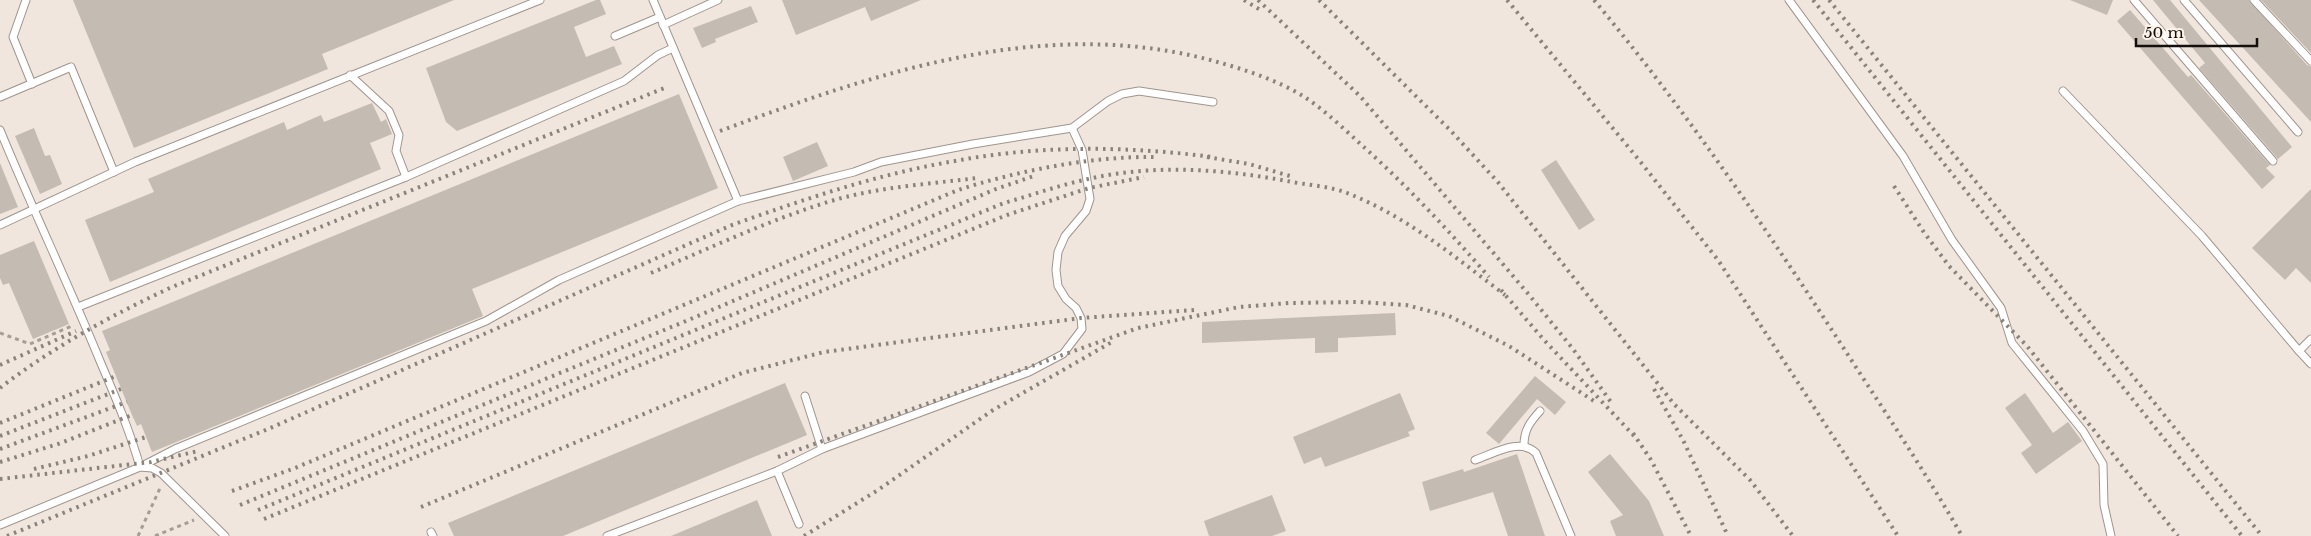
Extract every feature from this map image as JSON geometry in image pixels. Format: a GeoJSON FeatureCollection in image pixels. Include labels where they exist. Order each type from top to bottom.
{"type":"FeatureCollection","features":[{"type":"Feature","properties":{"kind":"lane"},"geometry":{"type":"LineString","coordinates":[[26,0],[13,37],[32,84]]}},
{"type":"Feature","properties":{"kind":"lane"},"geometry":{"type":"LineString","coordinates":[[0,225],[114,172],[350,75],[540,0]]}},
{"type":"Feature","properties":{"kind":"lane"},"geometry":{"type":"LineString","coordinates":[[653,0],[738,201]]}},
{"type":"Feature","properties":{"kind":"lane"},"geometry":{"type":"LineString","coordinates":[[663,25],[718,0]]}},
{"type":"Feature","properties":{"kind":"lane"},"geometry":{"type":"LineString","coordinates":[[1789,0],[1903,156],[1952,240],[2001,308],[2012,343],[2083,431],[2103,464],[2104,505],[2111,536]]}},
{"type":"Feature","properties":{"kind":"lane"},"geometry":{"type":"LineString","coordinates":[[2134,0],[2273,161]]}},
{"type":"Feature","properties":{"kind":"lane"},"geometry":{"type":"LineString","coordinates":[[2184,0],[2298,132]]}},
{"type":"Feature","properties":{"kind":"lane"},"geometry":{"type":"LineString","coordinates":[[2254,0],[2311,61]]}},
{"type":"Feature","properties":{"kind":"lane"},"geometry":{"type":"LineString","coordinates":[[615,36],[660,17]]}},
{"type":"Feature","properties":{"kind":"lane"},"geometry":{"type":"LineString","coordinates":[[78,307],[406,177],[624,81],[658,54],[673,48]]}},
{"type":"Feature","properties":{"kind":"lane"},"geometry":{"type":"LineString","coordinates":[[0,97],[71,67],[114,172]]}},
{"type":"Feature","properties":{"kind":"lane"},"geometry":{"type":"LineString","coordinates":[[350,75],[389,111],[399,135],[396,150],[406,177]]}},
{"type":"Feature","properties":{"kind":"lane"},"geometry":{"type":"LineString","coordinates":[[0,525],[140,467],[175,449],[486,321],[558,280],[738,201],[854,172],[881,162],[973,144],[1072,128],[1108,101],[1122,94],[1139,91],[1213,102]]}},
{"type":"Feature","properties":{"kind":"lane"},"geometry":{"type":"LineString","coordinates":[[2063,91],[2202,236],[2311,364]]}},
{"type":"Feature","properties":{"kind":"lane"},"geometry":{"type":"LineString","coordinates":[[608,536],[777,471],[822,449],[1029,372],[1063,354],[1082,329],[1082,318],[1058,286],[1056,270],[1058,252],[1065,236],[1086,211],[1090,199],[1082,150],[1072,128]]}},
{"type":"Feature","properties":{"kind":"lane"},"geometry":{"type":"LineString","coordinates":[[0,130],[33,210],[84,321],[133,442],[140,467]]}},
{"type":"Feature","properties":{"kind":"lane"},"geometry":{"type":"LineString","coordinates":[[2299,351],[2311,339]]}},
{"type":"Feature","properties":{"kind":"lane"},"geometry":{"type":"LineString","coordinates":[[805,396],[822,449]]}},
{"type":"Feature","properties":{"kind":"lane"},"geometry":{"type":"LineString","coordinates":[[1524,446],[1524,435],[1528,426],[1540,411]]}},
{"type":"Feature","properties":{"kind":"lane"},"geometry":{"type":"LineString","coordinates":[[1475,460],[1515,446],[1531,448],[1536,453],[1571,536]]}},
{"type":"Feature","properties":{"kind":"lane"},"geometry":{"type":"LineString","coordinates":[[140,467],[152,468],[165,477],[224,536]]}},
{"type":"Feature","properties":{"kind":"lane"},"geometry":{"type":"LineString","coordinates":[[777,471],[799,524]]}},
{"type":"Feature","properties":{"kind":"path"},"geometry":{"type":"LineString","coordinates":[[0,333],[30,344],[84,321]]}},
{"type":"Feature","properties":{"kind":"path"},"geometry":{"type":"LineString","coordinates":[[138,536],[165,477]]}},
{"type":"Feature","properties":{"kind":"path"},"geometry":{"type":"LineString","coordinates":[[155,536],[204,516]]}},
{"type":"Feature","properties":{"kind":"building"},"geometry":{"type":"Polygon","coordinates":[[[73,0],[454,0],[322,54],[328,69],[134,148],[73,0]]]}},
{"type":"Feature","properties":{"kind":"building"},"geometry":{"type":"Polygon","coordinates":[[[600,0],[606,14],[574,27],[586,57],[614,46],[622,64],[457,131],[446,122],[426,68],[600,0]]]}},
{"type":"Feature","properties":{"kind":"building"},"geometry":{"type":"Polygon","coordinates":[[[782,0],[921,0],[871,21],[865,7],[796,35],[782,0]]]}},
{"type":"Feature","properties":{"kind":"building"},"geometry":{"type":"Polygon","coordinates":[[[2070,0],[2113,0],[2107,15],[2070,0]]]}},
{"type":"Feature","properties":{"kind":"building"},"geometry":{"type":"Polygon","coordinates":[[[2153,0],[2170,0],[2292,147],[2278,159],[2199,68],[2205,63],[2153,0]]]}},
{"type":"Feature","properties":{"kind":"building"},"geometry":{"type":"Polygon","coordinates":[[[2199,0],[2249,0],[2307,65],[2311,66],[2311,122],[2199,0]]]}},
{"type":"Feature","properties":{"kind":"building"},"geometry":{"type":"Polygon","coordinates":[[[2261,0],[2311,0],[2311,53],[2261,0]]]}},
{"type":"Feature","properties":{"kind":"building"},"geometry":{"type":"Polygon","coordinates":[[[751,6],[758,22],[715,39],[716,42],[702,48],[693,28],[751,6]]]}},
{"type":"Feature","properties":{"kind":"building"},"geometry":{"type":"Polygon","coordinates":[[[2130,10],[2188,77],[2191,75],[2270,165],[2266,168],[2275,177],[2262,189],[2117,21],[2130,10]]]}},
{"type":"Feature","properties":{"kind":"building"},"geometry":{"type":"Polygon","coordinates":[[[679,94],[718,188],[472,289],[483,316],[152,452],[141,424],[137,426],[132,415],[106,352],[110,350],[102,331],[679,94]]]}},
{"type":"Feature","properties":{"kind":"building"},"geometry":{"type":"Polygon","coordinates":[[[372,103],[381,122],[386,119],[392,134],[370,143],[381,169],[110,282],[85,220],[154,192],[148,179],[284,122],[287,130],[321,115],[324,122],[372,103]]]}},
{"type":"Feature","properties":{"kind":"building"},"geometry":{"type":"Polygon","coordinates":[[[34,128],[45,156],[50,155],[62,184],[40,194],[15,136],[34,128]]]}},
{"type":"Feature","properties":{"kind":"building"},"geometry":{"type":"Polygon","coordinates":[[[817,142],[828,166],[793,181],[783,157],[817,142]]]}},
{"type":"Feature","properties":{"kind":"building"},"geometry":{"type":"Polygon","coordinates":[[[1556,160],[1595,220],[1579,230],[1541,170],[1556,160]]]}},
{"type":"Feature","properties":{"kind":"building"},"geometry":{"type":"Polygon","coordinates":[[[0,163],[18,207],[0,214],[0,163]]]}},
{"type":"Feature","properties":{"kind":"building"},"geometry":{"type":"Polygon","coordinates":[[[2311,189],[2311,283],[2296,268],[2285,280],[2252,248],[2311,189]]]}},
{"type":"Feature","properties":{"kind":"building"},"geometry":{"type":"Polygon","coordinates":[[[34,241],[69,324],[33,339],[9,283],[3,285],[0,278],[0,255],[34,241]]]}},
{"type":"Feature","properties":{"kind":"building"},"geometry":{"type":"Polygon","coordinates":[[[1395,313],[1396,335],[1338,338],[1338,352],[1315,353],[1315,338],[1202,343],[1202,322],[1395,313]]]}},
{"type":"Feature","properties":{"kind":"building"},"geometry":{"type":"Polygon","coordinates":[[[1535,376],[1566,402],[1555,415],[1537,399],[1499,444],[1486,433],[1535,376]]]}},
{"type":"Feature","properties":{"kind":"building"},"geometry":{"type":"Polygon","coordinates":[[[785,383],[807,435],[563,536],[454,536],[448,523],[785,383]]]}},
{"type":"Feature","properties":{"kind":"building"},"geometry":{"type":"Polygon","coordinates":[[[1400,393],[1415,429],[1408,432],[1410,436],[1325,467],[1321,457],[1304,464],[1293,437],[1400,393]]]}},
{"type":"Feature","properties":{"kind":"building"},"geometry":{"type":"Polygon","coordinates":[[[2025,393],[2053,433],[2068,422],[2082,441],[2036,474],[2021,453],[2032,445],[2005,408],[2025,393]]]}},
{"type":"Feature","properties":{"kind":"building"},"geometry":{"type":"Polygon","coordinates":[[[1517,454],[1545,536],[1508,536],[1493,492],[1430,511],[1422,482],[1463,469],[1464,472],[1517,454]]]}},
{"type":"Feature","properties":{"kind":"building"},"geometry":{"type":"Polygon","coordinates":[[[1610,454],[1649,501],[1664,536],[1616,536],[1610,521],[1623,515],[1588,472],[1610,454]]]}},
{"type":"Feature","properties":{"kind":"building"},"geometry":{"type":"Polygon","coordinates":[[[1272,495],[1286,531],[1272,536],[1209,536],[1204,521],[1272,495]]]}},
{"type":"Feature","properties":{"kind":"building"},"geometry":{"type":"Polygon","coordinates":[[[757,500],[772,536],[671,536],[757,500]]]}},
{"type":"Feature","properties":{"kind":"railway"},"geometry":{"type":"LineString","coordinates":[[1244,0],[1262,11]]}},
{"type":"Feature","properties":{"kind":"railway"},"geometry":{"type":"LineString","coordinates":[[1258,0],[1360,96],[1530,296],[1573,349],[1613,405]]}},
{"type":"Feature","properties":{"kind":"railway"},"geometry":{"type":"LineString","coordinates":[[1319,0],[1450,130],[1497,181],[1674,404],[1750,480],[1793,536]]}},
{"type":"Feature","properties":{"kind":"railway"},"geometry":{"type":"LineString","coordinates":[[1507,0],[1639,160],[1718,260],[1898,536]]}},
{"type":"Feature","properties":{"kind":"railway"},"geometry":{"type":"LineString","coordinates":[[1594,0],[1659,81],[1750,208],[1901,436],[1962,536]]}},
{"type":"Feature","properties":{"kind":"railway"},"geometry":{"type":"LineString","coordinates":[[1813,0],[2242,536]]}},
{"type":"Feature","properties":{"kind":"railway"},"geometry":{"type":"LineString","coordinates":[[1829,0],[2262,536]]}},
{"type":"Feature","properties":{"kind":"railway"},"geometry":{"type":"LineString","coordinates":[[720,131],[840,89],[901,71],[963,57],[1025,47],[1088,44],[1151,48],[1214,61],[1271,80],[1303,96],[1335,121],[1382,164],[1445,227],[1489,277]]}},
{"type":"Feature","properties":{"kind":"railway"},"geometry":{"type":"LineString","coordinates":[[0,388],[62,345],[127,309],[172,287],[667,87]]}},
{"type":"Feature","properties":{"kind":"railway"},"geometry":{"type":"LineString","coordinates":[[7,536],[268,429],[732,225],[814,197],[926,166],[1019,152],[1116,149],[1212,157]]}},
{"type":"Feature","properties":{"kind":"railway"},"geometry":{"type":"LineString","coordinates":[[232,491],[295,468],[958,190],[1055,166],[1106,159],[1155,157]]}},
{"type":"Feature","properties":{"kind":"railway"},"geometry":{"type":"LineString","coordinates":[[1207,157],[1249,164],[1290,176]]}},
{"type":"Feature","properties":{"kind":"railway"},"geometry":{"type":"LineString","coordinates":[[258,510],[1004,203],[1067,184],[1113,174],[1163,170],[1213,171],[1325,187],[1347,193],[1369,202],[1410,225],[1505,295]]}},
{"type":"Feature","properties":{"kind":"railway"},"geometry":{"type":"LineString","coordinates":[[240,505],[686,321],[996,189],[1034,176]]}},
{"type":"Feature","properties":{"kind":"railway"},"geometry":{"type":"LineString","coordinates":[[264,519],[1007,215],[1089,188],[1144,177]]}},
{"type":"Feature","properties":{"kind":"railway"},"geometry":{"type":"LineString","coordinates":[[651,273],[762,226],[831,201],[885,189],[977,178]]}},
{"type":"Feature","properties":{"kind":"railway"},"geometry":{"type":"LineString","coordinates":[[1894,186],[1923,231],[1949,266],[2027,346],[2178,536]]}},
{"type":"Feature","properties":{"kind":"railway"},"geometry":{"type":"LineString","coordinates":[[1501,290],[1544,340],[1637,439]]}},
{"type":"Feature","properties":{"kind":"railway"},"geometry":{"type":"LineString","coordinates":[[778,457],[1138,328],[1239,307],[1289,303],[1360,302],[1406,305],[1449,316],[1509,346],[1597,403]]}},
{"type":"Feature","properties":{"kind":"railway"},"geometry":{"type":"LineString","coordinates":[[421,507],[742,373],[824,352],[1081,318],[1194,310]]}},
{"type":"Feature","properties":{"kind":"railway"},"geometry":{"type":"LineString","coordinates":[[0,365],[76,331]]}},
{"type":"Feature","properties":{"kind":"railway"},"geometry":{"type":"LineString","coordinates":[[804,536],[878,490],[993,410],[1112,342]]}},
{"type":"Feature","properties":{"kind":"railway"},"geometry":{"type":"LineString","coordinates":[[0,423],[116,376]]}},
{"type":"Feature","properties":{"kind":"railway"},"geometry":{"type":"LineString","coordinates":[[0,436],[121,389]]}},
{"type":"Feature","properties":{"kind":"railway"},"geometry":{"type":"LineString","coordinates":[[1654,389],[1683,440],[1728,536]]}},
{"type":"Feature","properties":{"kind":"railway"},"geometry":{"type":"LineString","coordinates":[[0,449],[127,402]]}},
{"type":"Feature","properties":{"kind":"railway"},"geometry":{"type":"LineString","coordinates":[[0,462],[58,444],[132,415]]}},
{"type":"Feature","properties":{"kind":"railway"},"geometry":{"type":"LineString","coordinates":[[1633,433],[1651,460],[1691,536]]}},
{"type":"Feature","properties":{"kind":"railway"},"geometry":{"type":"LineString","coordinates":[[34,469],[88,456],[146,437]]}},
{"type":"Feature","properties":{"kind":"railway"},"geometry":{"type":"LineString","coordinates":[[0,479],[151,462],[198,451]]}}]}
